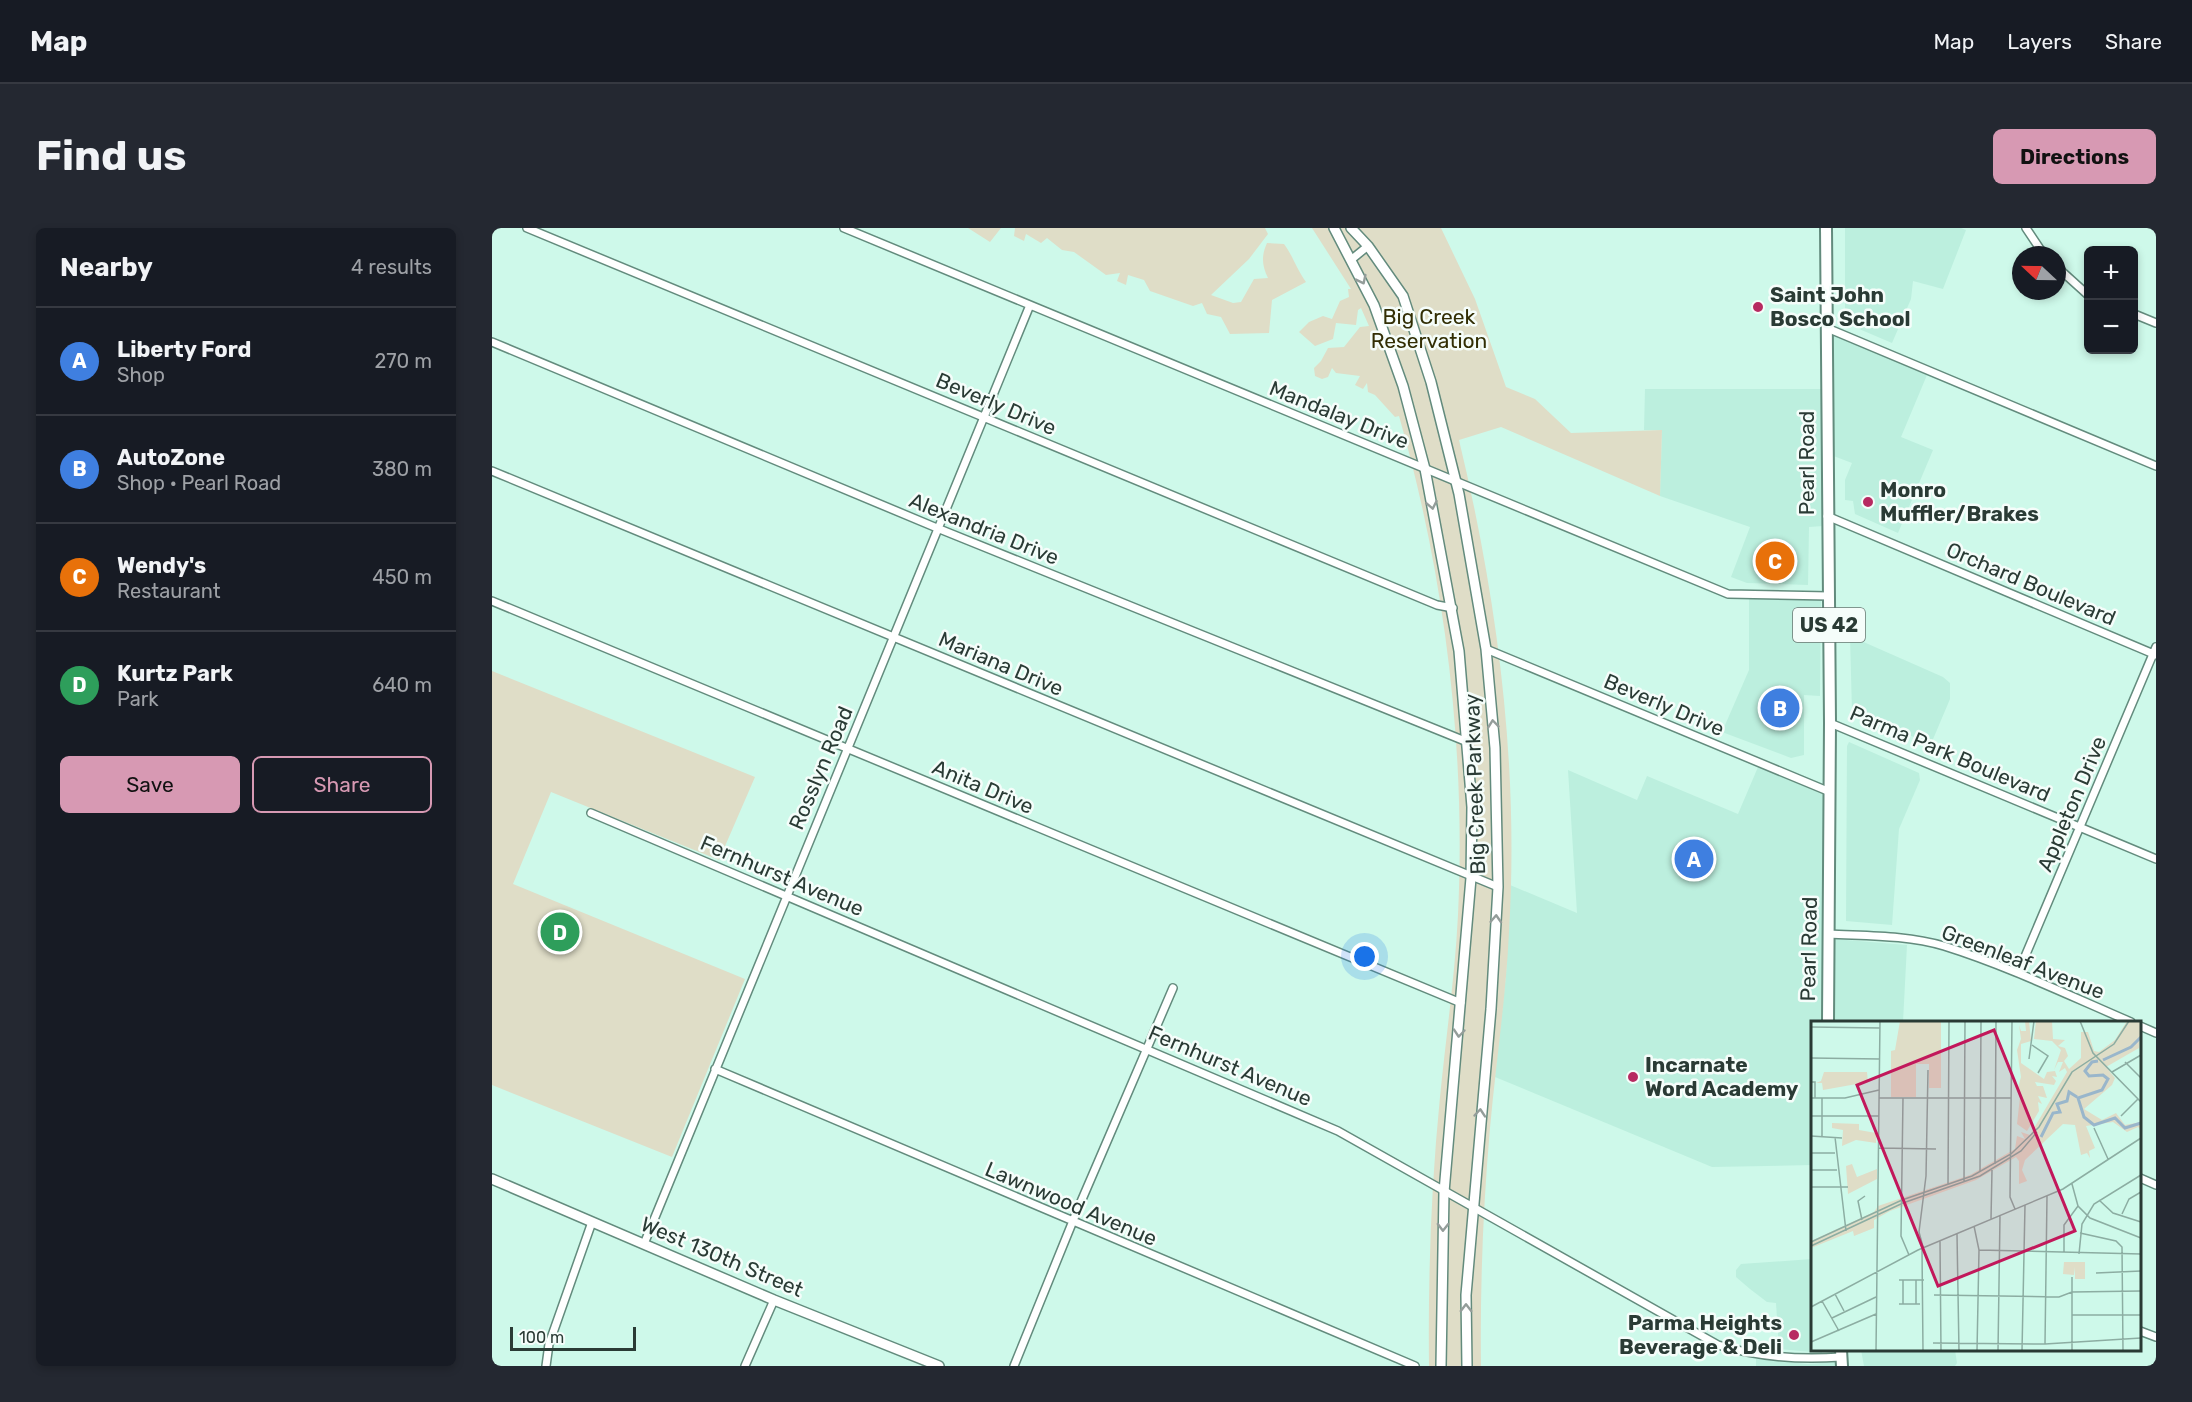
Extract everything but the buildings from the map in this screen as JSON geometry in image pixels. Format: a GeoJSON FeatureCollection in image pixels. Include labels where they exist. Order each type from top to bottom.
{"type":"FeatureCollection","features":[{"type":"Feature","properties":{"kind":"main road","name":"Pearl Road"},"geometry":{"type":"LineString","coordinates":[[1826,228],[1830,723],[1828,1021]]}},
{"type":"Feature","properties":{"kind":"street","name":"Beverly Drive"},"geometry":{"type":"LineString","coordinates":[[527,228],[1440,607],[1453,608]]}},
{"type":"Feature","properties":{"kind":"street","name":"Mandalay Drive"},"geometry":{"type":"LineString","coordinates":[[844,228],[1728,594],[1829,596]]}},
{"type":"Feature","properties":{"kind":"street","name":"Big Creek Parkway"},"geometry":{"type":"LineString","coordinates":[[1334,228],[1374,305],[1399,376],[1425,469],[1460,651],[1465,741],[1472,807],[1471,878],[1444,1192],[1441,1366]]}},
{"type":"Feature","properties":{"kind":"street","name":"Big Creek Parkway"},"geometry":{"type":"LineString","coordinates":[[1351,228],[1368,246],[1403,296],[1431,382],[1455,482],[1481,612],[1486,649],[1496,748],[1498,887],[1491,1009],[1466,1295],[1467,1366]]}},
{"type":"Feature","properties":{"kind":"street"},"geometry":{"type":"LineString","coordinates":[[2026,228],[2038,246]]}},
{"type":"Feature","properties":{"kind":"street"},"geometry":{"type":"LineString","coordinates":[[1352,259],[1368,246]]}},
{"type":"Feature","properties":{"kind":"street"},"geometry":{"type":"LineString","coordinates":[[2066,275],[2084,291]]}},
{"type":"Feature","properties":{"kind":"street","name":"Rosslyn Road"},"geometry":{"type":"LineString","coordinates":[[644,1244],[982,416],[1030,305]]}},
{"type":"Feature","properties":{"kind":"street"},"geometry":{"type":"LineString","coordinates":[[2138,316],[2156,324]]}},
{"type":"Feature","properties":{"kind":"street"},"geometry":{"type":"LineString","coordinates":[[1827,328],[2156,466]]}},
{"type":"Feature","properties":{"kind":"street","name":"Alexandria Drive"},"geometry":{"type":"LineString","coordinates":[[492,342],[937,528],[1465,741]]}},
{"type":"Feature","properties":{"kind":"street","name":"Mariana Drive"},"geometry":{"type":"LineString","coordinates":[[492,471],[1471,878],[1498,887]]}},
{"type":"Feature","properties":{"kind":"street","name":"Orchard Boulevard"},"geometry":{"type":"LineString","coordinates":[[1827,516],[2155,652]]}},
{"type":"Feature","properties":{"kind":"street","name":"Anita Drive"},"geometry":{"type":"LineString","coordinates":[[492,601],[1461,1002]]}},
{"type":"Feature","properties":{"kind":"street","name":"Beverly Drive"},"geometry":{"type":"LineString","coordinates":[[1486,649],[1830,792]]}},
{"type":"Feature","properties":{"kind":"street","name":"Appleton Drive"},"geometry":{"type":"LineString","coordinates":[[2018,974],[2155,652]]}},
{"type":"Feature","properties":{"kind":"street","name":"Parma Park Boulevard"},"geometry":{"type":"LineString","coordinates":[[1830,723],[2156,859]]}},
{"type":"Feature","properties":{"kind":"street","name":"Fernhurst Avenue"},"geometry":{"type":"LineString","coordinates":[[591,813],[1146,1047],[1338,1131],[1718,1345],[1750,1354],[1811,1359],[1841,1357]]}},
{"type":"Feature","properties":{"kind":"street","name":"Greenleaf Avenue"},"geometry":{"type":"LineString","coordinates":[[1829,934],[1891,937],[1942,946],[2018,974],[2126,1021]]}},
{"type":"Feature","properties":{"kind":"street"},"geometry":{"type":"LineString","coordinates":[[1014,1366],[1072,1222],[1173,987]]}},
{"type":"Feature","properties":{"kind":"street"},"geometry":{"type":"LineString","coordinates":[[2141,1027],[2156,1033]]}},
{"type":"Feature","properties":{"kind":"street","name":"Lawnwood Avenue"},"geometry":{"type":"LineString","coordinates":[[715,1070],[1415,1366]]}},
{"type":"Feature","properties":{"kind":"street","name":"West 130th Street"},"geometry":{"type":"LineString","coordinates":[[492,1179],[774,1300],[939,1366]]}},
{"type":"Feature","properties":{"kind":"street"},"geometry":{"type":"LineString","coordinates":[[2141,1179],[2156,1185]]}},
{"type":"Feature","properties":{"kind":"street"},"geometry":{"type":"LineString","coordinates":[[546,1366],[549,1344],[592,1222]]}},
{"type":"Feature","properties":{"kind":"street"},"geometry":{"type":"LineString","coordinates":[[745,1366],[774,1300]]}},
{"type":"Feature","properties":{"kind":"street"},"geometry":{"type":"LineString","coordinates":[[2141,1332],[2156,1337]]}},
{"type":"Feature","properties":{"kind":"shaded area"},"geometry":{"type":"Polygon","coordinates":[[[1845,228],[1961,228],[1966,230],[1943,289],[1913,281],[1911,299],[1892,343],[1845,323],[1845,228]]]}},
{"type":"Feature","properties":{"kind":"shaded area"},"geometry":{"type":"Polygon","coordinates":[[[1833,335],[1927,375],[1901,437],[1933,450],[1898,533],[1855,514],[1853,501],[1845,500],[1845,480],[1852,463],[1823,452],[1823,526],[1809,527],[1808,585],[1747,583],[1731,577],[1750,527],[1660,496],[1662,430],[1644,430],[1645,389],[1833,389],[1833,335]]]}},
{"type":"Feature","properties":{"kind":"shaded area"},"geometry":{"type":"Polygon","coordinates":[[[1749,598],[1821,600],[1820,696],[1804,695],[1804,755],[1791,758],[1722,732],[1749,670],[1749,598]]]}},
{"type":"Feature","properties":{"kind":"shaded area"},"geometry":{"type":"Polygon","coordinates":[[[1850,636],[1943,677],[1950,683],[1950,699],[1931,744],[1852,712],[1850,636]]]}},
{"type":"Feature","properties":{"kind":"shaded area"},"geometry":{"type":"Polygon","coordinates":[[[1849,742],[1919,773],[1920,780],[1899,829],[1892,925],[1846,921],[1847,746],[1849,742]]]}},
{"type":"Feature","properties":{"kind":"shaded area"},"geometry":{"type":"Polygon","coordinates":[[[1758,767],[1824,795],[1823,1021],[1811,1021],[1811,1165],[1712,1167],[1495,1077],[1506,975],[1510,885],[1577,913],[1568,770],[1637,800],[1647,776],[1738,814],[1758,767]]]}},
{"type":"Feature","properties":{"kind":"shaded area"},"geometry":{"type":"Polygon","coordinates":[[[1834,939],[1907,945],[1903,1021],[1832,1021],[1834,939]]]}},
{"type":"Feature","properties":{"kind":"shaded area"},"geometry":{"type":"Polygon","coordinates":[[[1811,1259],[1811,1351],[1822,1351],[1822,1353],[1779,1349],[1776,1303],[1767,1302],[1736,1277],[1736,1270],[1741,1264],[1811,1259]]]}},
{"type":"Feature","properties":{"kind":"shaded area"},"geometry":{"type":"Polygon","coordinates":[[[1861,1351],[1955,1351],[1957,1363],[1955,1366],[1864,1366],[1861,1351]]]}},
{"type":"Feature","properties":{"kind":"shaded area"},"geometry":{"type":"Polygon","coordinates":[[[1756,1359],[1808,1364],[1836,1362],[1837,1366],[1756,1366],[1756,1359]]]}},
{"type":"Feature","properties":{"kind":"green space"},"geometry":{"type":"Polygon","coordinates":[[[968,228],[1001,228],[990,242],[968,228]]]}},
{"type":"Feature","properties":{"kind":"green space"},"geometry":{"type":"Polygon","coordinates":[[[1015,228],[1265,228],[1268,234],[1249,259],[1211,295],[1233,303],[1241,302],[1254,279],[1268,278],[1263,261],[1267,243],[1284,244],[1306,282],[1272,300],[1269,333],[1230,334],[1221,317],[1207,314],[1202,303],[1193,306],[1150,291],[1144,280],[1128,275],[1126,285],[1117,281],[1120,273],[1106,275],[1074,252],[1062,250],[1047,238],[1041,243],[1026,234],[1024,241],[1014,236],[1015,228]]]}},
{"type":"Feature","properties":{"kind":"green space","name":"Big Creek Reservation"},"geometry":{"type":"Polygon","coordinates":[[[1312,228],[1441,228],[1475,299],[1506,387],[1535,399],[1571,433],[1662,430],[1660,496],[1501,427],[1459,440],[1485,562],[1495,623],[1508,746],[1511,808],[1508,956],[1490,1128],[1484,1217],[1481,1366],[1429,1366],[1432,1198],[1457,938],[1460,852],[1455,726],[1440,601],[1429,538],[1399,416],[1395,417],[1375,395],[1368,392],[1367,383],[1363,389],[1355,385],[1360,376],[1336,373],[1332,368],[1328,377],[1322,379],[1315,376],[1314,368],[1328,348],[1344,347],[1360,327],[1369,326],[1361,308],[1358,310],[1356,325],[1336,323],[1333,339],[1315,346],[1299,332],[1309,322],[1323,316],[1332,319],[1340,301],[1349,297],[1348,289],[1351,289],[1312,228]]]}},
{"type":"Feature","properties":{"kind":"green space"},"geometry":{"type":"Polygon","coordinates":[[[492,671],[755,777],[719,860],[551,792],[513,884],[745,979],[672,1157],[492,1085],[492,671]]]}},
{"type":"Feature","properties":{"kind":"place","name":"Saint John Bosco School"},"geometry":{"type":"Point","coordinates":[1758,307]}},
{"type":"Feature","properties":{"kind":"place","name":"Monro Muffler/Brakes"},"geometry":{"type":"Point","coordinates":[1868,502]}},
{"type":"Feature","properties":{"kind":"place","name":"Wendy's"},"geometry":{"type":"Point","coordinates":[1775,561]}},
{"type":"Feature","properties":{"kind":"place","name":"AutoZone"},"geometry":{"type":"Point","coordinates":[1780,708]}},
{"type":"Feature","properties":{"kind":"place","name":"Liberty Ford"},"geometry":{"type":"Point","coordinates":[1694,859]}},
{"type":"Feature","properties":{"kind":"place","name":"Kurtz Park"},"geometry":{"type":"Point","coordinates":[560,932]}},
{"type":"Feature","properties":{"kind":"place","name":"Incarnate Word Academy"},"geometry":{"type":"Point","coordinates":[1633,1077]}},
{"type":"Feature","properties":{"kind":"place","name":"Parma Heights Beverage & Deli"},"geometry":{"type":"Point","coordinates":[1794,1335]}}]}
